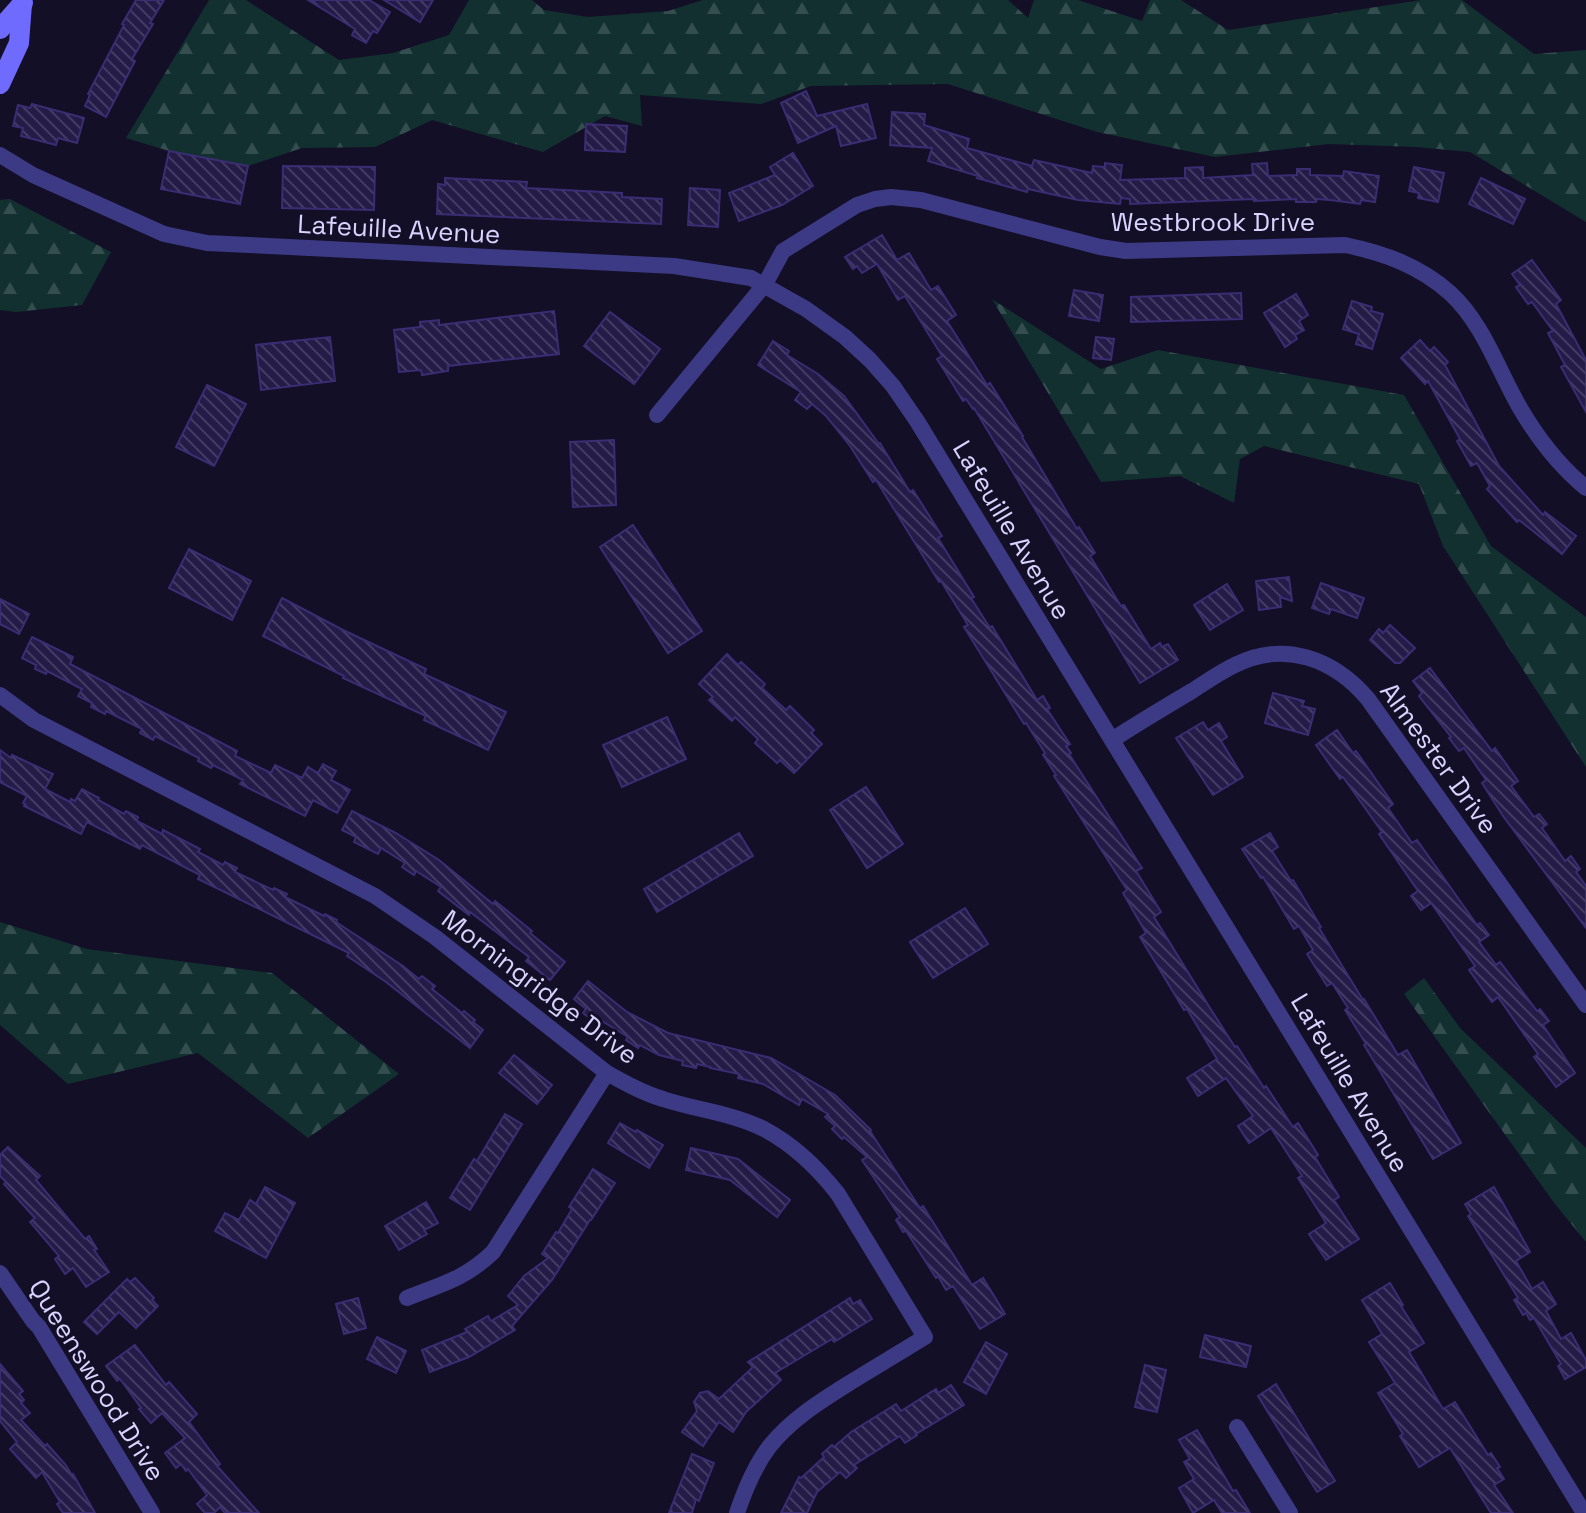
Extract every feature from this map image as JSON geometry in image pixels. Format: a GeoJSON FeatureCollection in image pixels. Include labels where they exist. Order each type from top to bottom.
{"type":"FeatureCollection","features":[{"type":"Feature","properties":{"kind":"main road"},"geometry":{"type":"LineString","coordinates":[[0,29],[24,2]]}},
{"type":"Feature","properties":{"kind":"main road"},"geometry":{"type":"LineString","coordinates":[[0,84],[19,43],[24,2]]}},
{"type":"Feature","properties":{"kind":"street","name":"Lafeuille Avenue"},"geometry":{"type":"LineString","coordinates":[[0,155],[33,175],[164,234],[207,243],[674,266],[751,278],[806,309],[845,337],[893,386],[917,421],[1584,1513]]}},
{"type":"Feature","properties":{"kind":"street","name":"Westbrook Drive"},"geometry":{"type":"LineString","coordinates":[[657,415],[765,284],[783,251],[857,205],[891,197],[921,200],[1126,251],[1345,245],[1400,260],[1451,293],[1470,316],[1537,434],[1560,464],[1586,488]]}},
{"type":"Feature","properties":{"kind":"street","name":"Almester Drive"},"geometry":{"type":"LineString","coordinates":[[1112,740],[1235,665],[1259,656],[1297,655],[1338,671],[1355,683],[1368,699],[1586,1005]]}},
{"type":"Feature","properties":{"kind":"street","name":"Morningridge Drive"},"geometry":{"type":"LineString","coordinates":[[0,695],[34,720],[375,896],[435,937],[607,1073],[662,1099],[739,1119],[763,1129],[804,1156],[822,1174],[838,1194],[925,1337],[810,1408],[785,1429],[756,1466],[737,1513]]}},
{"type":"Feature","properties":{"kind":"street"},"geometry":{"type":"LineString","coordinates":[[407,1298],[465,1276],[493,1252],[607,1073]]}},
{"type":"Feature","properties":{"kind":"street","name":"Queenswood Drive"},"geometry":{"type":"LineString","coordinates":[[0,1273],[39,1327],[152,1513]]}},
{"type":"Feature","properties":{"kind":"street"},"geometry":{"type":"LineString","coordinates":[[1237,1427],[1290,1513]]}},
{"type":"Feature","properties":{"kind":"green space"},"geometry":{"type":"Polygon","coordinates":[[[209,0],[246,0],[339,60],[393,53],[449,35],[469,0],[532,0],[544,10],[588,17],[668,11],[703,0],[1008,0],[1028,18],[1034,0],[1078,0],[1142,21],[1150,0],[1181,0],[1228,30],[1421,0],[1462,0],[1534,54],[1586,50],[1586,222],[1470,152],[1329,144],[1215,157],[1097,132],[948,84],[811,86],[761,104],[640,95],[642,126],[605,116],[543,152],[432,120],[375,147],[302,148],[248,166],[169,151],[126,138],[209,0]]]}},
{"type":"Feature","properties":{"kind":"green space"},"geometry":{"type":"Polygon","coordinates":[[[10,199],[111,252],[82,305],[16,312],[0,310],[0,200],[10,199]]]}},
{"type":"Feature","properties":{"kind":"green space"},"geometry":{"type":"Polygon","coordinates":[[[992,299],[1101,369],[1158,350],[1404,395],[1491,546],[1586,617],[1586,767],[1443,546],[1419,484],[1264,446],[1240,459],[1234,503],[1180,476],[1101,482],[992,299]]]}},
{"type":"Feature","properties":{"kind":"green space"},"geometry":{"type":"Polygon","coordinates":[[[0,922],[87,949],[272,973],[399,1074],[308,1138],[198,1053],[68,1084],[0,1025],[0,922]]]}},
{"type":"Feature","properties":{"kind":"green space"},"geometry":{"type":"Polygon","coordinates":[[[1424,978],[1460,1028],[1586,1148],[1586,1242],[1555,1204],[1404,994],[1424,978]]]}},
{"type":"Feature","properties":{"kind":"building"},"geometry":{"type":"Polygon","coordinates":[[[136,0],[164,0],[132,59],[135,61],[106,117],[85,106],[88,94],[136,0]]]}},
{"type":"Feature","properties":{"kind":"building"},"geometry":{"type":"Polygon","coordinates":[[[308,0],[369,0],[390,12],[377,33],[373,31],[366,43],[352,35],[355,29],[308,0]]]}},
{"type":"Feature","properties":{"kind":"building"},"geometry":{"type":"Polygon","coordinates":[[[384,0],[433,0],[420,22],[384,0]]]}},
{"type":"Feature","properties":{"kind":"building"},"geometry":{"type":"Polygon","coordinates":[[[806,91],[817,116],[867,104],[876,138],[841,146],[836,126],[798,143],[781,103],[806,91]]]}},
{"type":"Feature","properties":{"kind":"building"},"geometry":{"type":"Polygon","coordinates":[[[32,104],[84,118],[77,143],[58,138],[56,145],[21,136],[23,128],[13,126],[18,105],[30,108],[32,104]]]}},
{"type":"Feature","properties":{"kind":"building"},"geometry":{"type":"Polygon","coordinates":[[[892,112],[925,114],[924,125],[969,139],[967,148],[1032,166],[1034,160],[1092,173],[1093,166],[1105,167],[1105,163],[1122,165],[1120,180],[1185,178],[1185,168],[1203,167],[1203,178],[1253,175],[1252,164],[1267,163],[1268,176],[1297,175],[1297,169],[1310,169],[1310,175],[1343,176],[1344,171],[1379,176],[1375,202],[1254,199],[1130,204],[1130,199],[1121,198],[1120,204],[1078,200],[1028,189],[1027,192],[928,161],[932,148],[890,145],[892,112]]]}},
{"type":"Feature","properties":{"kind":"building"},"geometry":{"type":"Polygon","coordinates":[[[586,124],[627,126],[625,152],[585,150],[586,124]]]}},
{"type":"Feature","properties":{"kind":"building"},"geometry":{"type":"Polygon","coordinates":[[[169,151],[248,166],[240,204],[161,189],[169,151]]]}},
{"type":"Feature","properties":{"kind":"building"},"geometry":{"type":"Polygon","coordinates":[[[793,153],[813,186],[782,205],[739,221],[729,193],[775,175],[770,167],[793,153]]]}},
{"type":"Feature","properties":{"kind":"building"},"geometry":{"type":"Polygon","coordinates":[[[283,166],[375,167],[374,210],[282,208],[283,166]]]}},
{"type":"Feature","properties":{"kind":"building"},"geometry":{"type":"Polygon","coordinates":[[[1414,167],[1444,173],[1438,202],[1418,198],[1419,193],[1409,191],[1414,167]]]}},
{"type":"Feature","properties":{"kind":"building"},"geometry":{"type":"Polygon","coordinates":[[[445,178],[527,182],[526,188],[622,193],[622,197],[662,199],[661,224],[437,214],[438,184],[445,185],[445,178]]]}},
{"type":"Feature","properties":{"kind":"building"},"geometry":{"type":"Polygon","coordinates":[[[1481,178],[1525,199],[1513,224],[1469,204],[1481,178]]]}},
{"type":"Feature","properties":{"kind":"building"},"geometry":{"type":"Polygon","coordinates":[[[690,188],[720,190],[718,227],[688,225],[690,188]]]}},
{"type":"Feature","properties":{"kind":"building"},"geometry":{"type":"Polygon","coordinates":[[[882,235],[897,260],[909,253],[931,290],[938,286],[956,315],[947,321],[987,385],[990,383],[1077,529],[1079,527],[1095,553],[1090,556],[1121,606],[1124,605],[1151,649],[1160,643],[1162,647],[1168,644],[1178,660],[1140,683],[974,408],[966,399],[963,401],[937,359],[942,356],[905,296],[898,300],[877,264],[862,273],[857,266],[853,269],[845,257],[882,235]]]}},
{"type":"Feature","properties":{"kind":"building"},"geometry":{"type":"Polygon","coordinates":[[[1532,260],[1561,300],[1556,304],[1586,360],[1586,412],[1561,367],[1565,365],[1548,333],[1553,331],[1532,302],[1528,304],[1516,287],[1520,285],[1512,274],[1532,260]]]}},
{"type":"Feature","properties":{"kind":"building"},"geometry":{"type":"Polygon","coordinates":[[[1074,290],[1103,295],[1099,321],[1069,316],[1074,290]]]}},
{"type":"Feature","properties":{"kind":"building"},"geometry":{"type":"Polygon","coordinates":[[[1241,293],[1242,319],[1131,322],[1131,297],[1241,293]]]}},
{"type":"Feature","properties":{"kind":"building"},"geometry":{"type":"Polygon","coordinates":[[[1296,294],[1308,315],[1299,321],[1304,330],[1285,347],[1264,313],[1296,294]]]}},
{"type":"Feature","properties":{"kind":"building"},"geometry":{"type":"Polygon","coordinates":[[[1352,301],[1383,314],[1372,349],[1356,344],[1359,334],[1343,329],[1352,301]]]}},
{"type":"Feature","properties":{"kind":"building"},"geometry":{"type":"Polygon","coordinates":[[[554,311],[559,354],[448,366],[448,371],[422,375],[421,370],[399,372],[394,330],[420,327],[420,322],[439,320],[439,325],[554,311]]]}},
{"type":"Feature","properties":{"kind":"building"},"geometry":{"type":"Polygon","coordinates":[[[610,312],[660,349],[634,384],[584,346],[610,312]]]}},
{"type":"Feature","properties":{"kind":"building"},"geometry":{"type":"Polygon","coordinates":[[[330,337],[335,381],[261,390],[256,345],[330,337]]]}},
{"type":"Feature","properties":{"kind":"building"},"geometry":{"type":"Polygon","coordinates":[[[1096,337],[1114,339],[1111,360],[1093,358],[1096,337]]]}},
{"type":"Feature","properties":{"kind":"building"},"geometry":{"type":"Polygon","coordinates":[[[1420,340],[1430,351],[1434,347],[1448,362],[1445,365],[1499,466],[1543,515],[1545,512],[1576,536],[1562,554],[1519,520],[1517,522],[1487,489],[1490,486],[1477,463],[1471,466],[1428,381],[1425,384],[1401,358],[1420,340]]]}},
{"type":"Feature","properties":{"kind":"building"},"geometry":{"type":"Polygon","coordinates":[[[773,341],[789,351],[787,355],[818,374],[844,396],[880,443],[942,536],[938,538],[990,628],[992,626],[1037,700],[1043,696],[1050,708],[1047,709],[1070,744],[1066,746],[1069,754],[1142,868],[1136,871],[1161,912],[1154,917],[1235,1047],[1293,1127],[1298,1123],[1318,1155],[1315,1157],[1339,1197],[1334,1200],[1359,1239],[1326,1260],[1309,1234],[1326,1223],[1298,1178],[1302,1176],[1271,1128],[1249,1143],[1238,1126],[1253,1116],[1226,1078],[1198,1096],[1187,1078],[1217,1059],[1140,937],[1146,933],[1123,893],[1127,890],[1054,776],[1043,755],[1045,753],[964,627],[968,625],[876,480],[873,482],[826,416],[812,404],[807,409],[795,400],[801,392],[758,365],[773,341]]]}},
{"type":"Feature","properties":{"kind":"building"},"geometry":{"type":"Polygon","coordinates":[[[207,385],[246,404],[214,466],[176,447],[207,385]]]}},
{"type":"Feature","properties":{"kind":"building"},"geometry":{"type":"Polygon","coordinates":[[[614,440],[616,505],[573,507],[570,442],[614,440]]]}},
{"type":"Feature","properties":{"kind":"building"},"geometry":{"type":"Polygon","coordinates":[[[633,525],[702,631],[668,653],[600,547],[633,525]]]}},
{"type":"Feature","properties":{"kind":"building"},"geometry":{"type":"Polygon","coordinates":[[[189,549],[251,581],[232,620],[169,588],[189,549]]]}},
{"type":"Feature","properties":{"kind":"building"},"geometry":{"type":"Polygon","coordinates":[[[1289,577],[1292,601],[1280,597],[1281,607],[1259,610],[1256,581],[1289,577]]]}},
{"type":"Feature","properties":{"kind":"building"},"geometry":{"type":"Polygon","coordinates":[[[1321,583],[1364,598],[1357,618],[1331,609],[1329,614],[1312,608],[1321,583]]]}},
{"type":"Feature","properties":{"kind":"building"},"geometry":{"type":"Polygon","coordinates":[[[1227,584],[1243,610],[1210,630],[1194,605],[1227,584]]]}},
{"type":"Feature","properties":{"kind":"building"},"geometry":{"type":"Polygon","coordinates":[[[282,598],[426,669],[424,674],[506,712],[488,750],[263,636],[282,598]]]}},
{"type":"Feature","properties":{"kind":"building"},"geometry":{"type":"Polygon","coordinates":[[[0,599],[29,614],[19,634],[0,624],[0,599]]]}},
{"type":"Feature","properties":{"kind":"building"},"geometry":{"type":"Polygon","coordinates":[[[1390,625],[1415,648],[1400,663],[1395,663],[1370,640],[1379,629],[1383,633],[1390,625]]]}},
{"type":"Feature","properties":{"kind":"building"},"geometry":{"type":"Polygon","coordinates":[[[32,637],[73,657],[70,664],[237,751],[235,756],[271,773],[275,765],[302,778],[308,767],[318,773],[323,764],[336,771],[331,780],[350,790],[337,813],[313,800],[305,816],[240,784],[243,780],[213,765],[211,768],[198,761],[199,758],[155,736],[153,740],[140,733],[142,729],[91,707],[92,703],[78,696],[82,689],[47,671],[46,674],[35,669],[36,665],[22,658],[32,637]]]}},
{"type":"Feature","properties":{"kind":"building"},"geometry":{"type":"Polygon","coordinates":[[[727,654],[765,684],[762,688],[786,710],[790,706],[814,730],[811,733],[822,744],[794,773],[780,760],[777,763],[755,743],[758,739],[735,717],[732,721],[709,700],[713,697],[699,684],[727,654]]]}},
{"type":"Feature","properties":{"kind":"building"},"geometry":{"type":"Polygon","coordinates":[[[1430,668],[1492,751],[1495,748],[1518,781],[1511,786],[1534,817],[1539,814],[1547,824],[1542,828],[1565,861],[1571,856],[1580,869],[1576,872],[1586,886],[1586,928],[1503,816],[1482,783],[1486,780],[1464,748],[1459,751],[1419,696],[1422,693],[1413,681],[1430,668]]]}},
{"type":"Feature","properties":{"kind":"building"},"geometry":{"type":"Polygon","coordinates":[[[1273,693],[1304,701],[1302,706],[1315,709],[1308,735],[1265,723],[1273,693]]]}},
{"type":"Feature","properties":{"kind":"building"},"geometry":{"type":"Polygon","coordinates":[[[667,717],[686,759],[622,787],[603,745],[667,717]]]}},
{"type":"Feature","properties":{"kind":"building"},"geometry":{"type":"Polygon","coordinates":[[[1203,722],[1208,730],[1219,723],[1227,737],[1221,741],[1243,777],[1213,795],[1176,738],[1203,722]]]}},
{"type":"Feature","properties":{"kind":"building"},"geometry":{"type":"Polygon","coordinates":[[[1337,730],[1353,753],[1356,751],[1393,804],[1388,808],[1412,843],[1417,840],[1477,925],[1480,923],[1489,935],[1479,942],[1496,965],[1500,962],[1537,1011],[1540,1009],[1549,1021],[1543,1025],[1575,1073],[1556,1087],[1534,1057],[1538,1054],[1498,997],[1492,1002],[1469,970],[1475,966],[1431,903],[1421,910],[1411,896],[1418,891],[1379,834],[1382,832],[1316,745],[1337,730]]]}},
{"type":"Feature","properties":{"kind":"building"},"geometry":{"type":"Polygon","coordinates":[[[0,750],[11,758],[12,755],[53,774],[45,789],[70,802],[71,799],[75,801],[82,789],[124,814],[126,811],[138,817],[137,821],[162,834],[163,830],[223,865],[225,862],[237,868],[235,872],[337,920],[419,979],[422,976],[435,986],[432,989],[462,1013],[464,1011],[483,1030],[470,1048],[386,982],[347,956],[349,953],[198,879],[200,875],[142,845],[140,849],[87,822],[81,834],[24,806],[27,796],[0,782],[0,750]]]}},
{"type":"Feature","properties":{"kind":"building"},"geometry":{"type":"Polygon","coordinates":[[[866,787],[903,844],[867,868],[830,810],[866,787]]]}},
{"type":"Feature","properties":{"kind":"building"},"geometry":{"type":"Polygon","coordinates":[[[352,811],[396,833],[439,860],[493,904],[495,901],[516,918],[565,962],[550,980],[526,961],[529,957],[438,891],[441,887],[416,871],[414,875],[402,867],[405,863],[381,848],[378,854],[354,842],[356,837],[342,830],[352,811]]]}},
{"type":"Feature","properties":{"kind":"building"},"geometry":{"type":"Polygon","coordinates":[[[739,833],[753,856],[657,912],[644,889],[739,833]]]}},
{"type":"Feature","properties":{"kind":"building"},"geometry":{"type":"Polygon","coordinates":[[[1270,833],[1278,847],[1272,851],[1293,880],[1363,1000],[1398,1055],[1407,1050],[1461,1143],[1433,1159],[1364,1045],[1345,1010],[1348,1008],[1332,983],[1327,986],[1307,954],[1313,950],[1299,926],[1294,929],[1242,849],[1270,833]]]}},
{"type":"Feature","properties":{"kind":"building"},"geometry":{"type":"Polygon","coordinates":[[[965,908],[988,944],[933,978],[910,942],[965,908]]]}},
{"type":"Feature","properties":{"kind":"building"},"geometry":{"type":"Polygon","coordinates":[[[588,981],[627,1012],[668,1033],[771,1058],[835,1095],[871,1130],[972,1285],[983,1278],[1005,1314],[980,1329],[953,1286],[946,1290],[906,1231],[903,1232],[896,1220],[900,1217],[862,1160],[867,1157],[832,1129],[835,1126],[825,1117],[828,1114],[802,1099],[799,1105],[763,1084],[738,1078],[739,1074],[697,1064],[696,1068],[682,1065],[683,1061],[659,1055],[640,1045],[638,1048],[626,1040],[628,1037],[583,1013],[586,1009],[574,999],[588,981]]]}},
{"type":"Feature","properties":{"kind":"building"},"geometry":{"type":"Polygon","coordinates":[[[514,1055],[552,1085],[537,1104],[499,1073],[514,1055]]]}},
{"type":"Feature","properties":{"kind":"building"},"geometry":{"type":"Polygon","coordinates":[[[505,1114],[522,1124],[470,1210],[450,1198],[505,1114]]]}},
{"type":"Feature","properties":{"kind":"building"},"geometry":{"type":"Polygon","coordinates":[[[620,1123],[663,1145],[649,1168],[608,1143],[620,1123]]]}},
{"type":"Feature","properties":{"kind":"building"},"geometry":{"type":"Polygon","coordinates":[[[8,1147],[40,1176],[36,1180],[85,1239],[89,1236],[97,1249],[94,1250],[109,1272],[86,1287],[73,1268],[65,1274],[55,1259],[59,1256],[30,1222],[35,1218],[0,1176],[0,1155],[8,1147]]]}},
{"type":"Feature","properties":{"kind":"building"},"geometry":{"type":"Polygon","coordinates":[[[691,1148],[738,1159],[790,1200],[777,1217],[730,1180],[686,1170],[691,1148]]]}},
{"type":"Feature","properties":{"kind":"building"},"geometry":{"type":"Polygon","coordinates":[[[593,1169],[615,1183],[552,1280],[512,1326],[515,1330],[469,1357],[430,1372],[422,1350],[467,1332],[465,1329],[488,1316],[491,1321],[518,1305],[508,1296],[524,1276],[548,1258],[542,1254],[558,1233],[572,1209],[569,1207],[593,1169]]]}},
{"type":"Feature","properties":{"kind":"building"},"geometry":{"type":"Polygon","coordinates":[[[265,1187],[295,1203],[266,1258],[215,1231],[225,1213],[239,1220],[250,1200],[256,1204],[265,1187]]]}},
{"type":"Feature","properties":{"kind":"building"},"geometry":{"type":"Polygon","coordinates":[[[1494,1187],[1530,1252],[1516,1261],[1532,1289],[1543,1282],[1556,1304],[1546,1311],[1561,1339],[1571,1333],[1586,1360],[1586,1367],[1565,1379],[1558,1366],[1561,1364],[1534,1318],[1530,1320],[1526,1313],[1523,1315],[1514,1300],[1518,1298],[1468,1216],[1471,1214],[1465,1204],[1494,1187]]]}},
{"type":"Feature","properties":{"kind":"building"},"geometry":{"type":"Polygon","coordinates":[[[426,1202],[438,1223],[424,1230],[427,1234],[399,1250],[385,1226],[426,1202]]]}},
{"type":"Feature","properties":{"kind":"building"},"geometry":{"type":"Polygon","coordinates":[[[135,1278],[158,1306],[136,1328],[119,1312],[97,1334],[84,1322],[127,1279],[130,1282],[135,1278]]]}},
{"type":"Feature","properties":{"kind":"building"},"geometry":{"type":"Polygon","coordinates":[[[1390,1283],[1424,1343],[1409,1352],[1443,1409],[1455,1402],[1488,1455],[1491,1453],[1504,1479],[1494,1485],[1513,1513],[1491,1513],[1450,1448],[1419,1467],[1400,1436],[1403,1434],[1378,1393],[1395,1383],[1369,1342],[1382,1334],[1362,1300],[1390,1283]]]}},
{"type":"Feature","properties":{"kind":"building"},"geometry":{"type":"Polygon","coordinates":[[[358,1298],[366,1328],[344,1334],[336,1304],[358,1298]]]}},
{"type":"Feature","properties":{"kind":"building"},"geometry":{"type":"Polygon","coordinates":[[[850,1298],[853,1304],[860,1300],[872,1319],[775,1373],[781,1380],[746,1412],[733,1432],[719,1422],[703,1446],[682,1432],[697,1411],[694,1402],[700,1393],[708,1391],[719,1399],[753,1367],[748,1362],[850,1298]]]}},
{"type":"Feature","properties":{"kind":"building"},"geometry":{"type":"Polygon","coordinates":[[[1205,1335],[1251,1346],[1246,1367],[1200,1357],[1205,1335]]]}},
{"type":"Feature","properties":{"kind":"building"},"geometry":{"type":"Polygon","coordinates":[[[377,1337],[406,1351],[396,1373],[367,1359],[377,1337]]]}},
{"type":"Feature","properties":{"kind":"building"},"geometry":{"type":"Polygon","coordinates":[[[986,1342],[1007,1354],[986,1394],[964,1382],[986,1342]]]}},
{"type":"Feature","properties":{"kind":"building"},"geometry":{"type":"Polygon","coordinates":[[[135,1345],[166,1385],[169,1382],[197,1414],[189,1422],[220,1464],[217,1466],[259,1513],[225,1513],[220,1507],[214,1513],[205,1513],[197,1504],[207,1495],[188,1469],[186,1471],[181,1464],[176,1468],[165,1453],[185,1438],[162,1413],[151,1423],[120,1379],[117,1381],[106,1366],[135,1345]]]}},
{"type":"Feature","properties":{"kind":"building"},"geometry":{"type":"Polygon","coordinates":[[[0,1364],[23,1391],[19,1394],[24,1400],[21,1403],[30,1413],[21,1420],[73,1474],[95,1513],[63,1513],[42,1472],[36,1478],[10,1449],[17,1442],[0,1421],[0,1364]]]}},
{"type":"Feature","properties":{"kind":"building"},"geometry":{"type":"Polygon","coordinates":[[[1145,1365],[1166,1370],[1157,1412],[1135,1407],[1145,1365]]]}},
{"type":"Feature","properties":{"kind":"building"},"geometry":{"type":"Polygon","coordinates":[[[1276,1384],[1335,1481],[1317,1492],[1258,1396],[1276,1384]]]}},
{"type":"Feature","properties":{"kind":"building"},"geometry":{"type":"Polygon","coordinates":[[[951,1385],[964,1405],[905,1443],[900,1436],[854,1465],[857,1468],[846,1478],[840,1472],[817,1492],[807,1513],[781,1513],[799,1477],[824,1457],[822,1454],[832,1445],[834,1447],[851,1432],[896,1404],[901,1411],[936,1389],[938,1393],[951,1385]]]}},
{"type":"Feature","properties":{"kind":"building"},"geometry":{"type":"Polygon","coordinates":[[[1197,1430],[1233,1491],[1236,1490],[1250,1513],[1222,1513],[1214,1500],[1193,1513],[1179,1488],[1194,1479],[1184,1462],[1190,1459],[1179,1440],[1197,1430]]]}},
{"type":"Feature","properties":{"kind":"building"},"geometry":{"type":"Polygon","coordinates":[[[692,1454],[714,1463],[692,1513],[669,1513],[692,1454]]]}}]}
